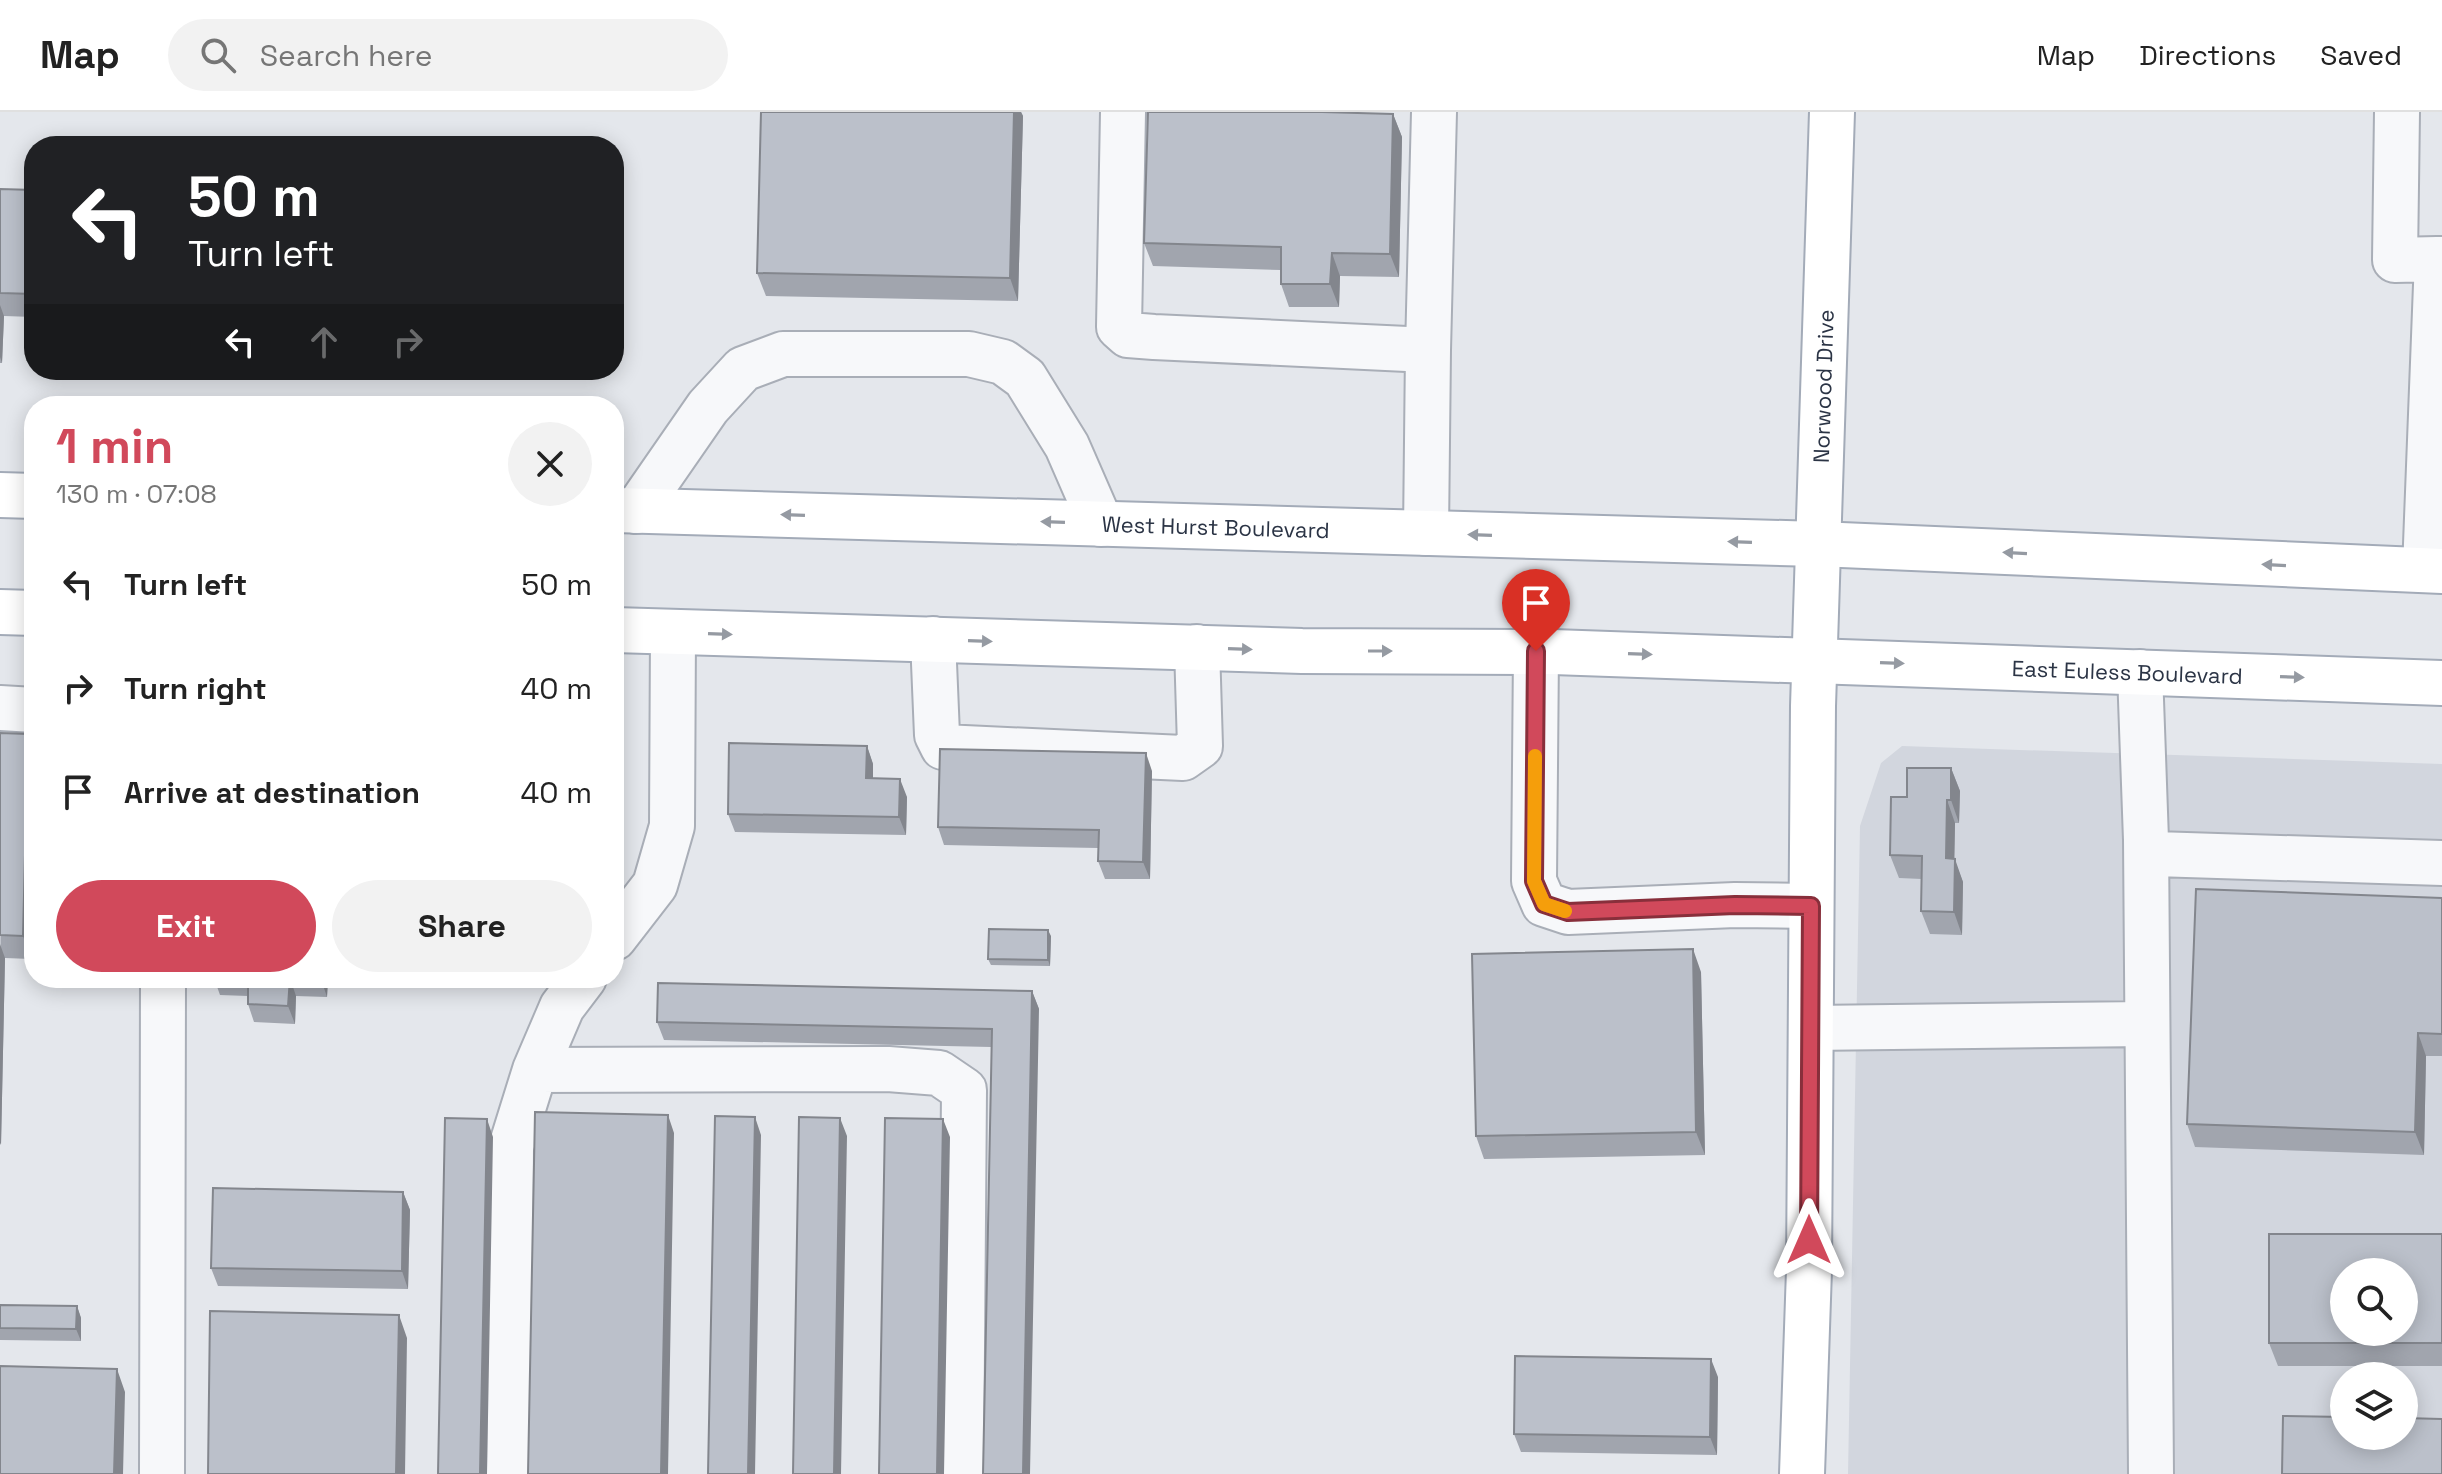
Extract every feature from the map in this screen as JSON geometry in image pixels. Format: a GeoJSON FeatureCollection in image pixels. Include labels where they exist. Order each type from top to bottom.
{"type":"FeatureCollection","features":[{"type":"Feature","properties":{"kind":"main road","name":"Norwood Drive"},"geometry":{"type":"LineString","coordinates":[[1802,1474],[1809,1270],[1814,660],[1832,112]]}},
{"type":"Feature","properties":{"kind":"main road"},"geometry":{"type":"LineString","coordinates":[[0,495],[24,496]]}},
{"type":"Feature","properties":{"kind":"main road","name":"West Hurst Boulevard"},"geometry":{"type":"LineString","coordinates":[[625,511],[1818,544]]}},
{"type":"Feature","properties":{"kind":"main road"},"geometry":{"type":"LineString","coordinates":[[1818,544],[2434,570]]}},
{"type":"Feature","properties":{"kind":"main road"},"geometry":{"type":"LineString","coordinates":[[0,612],[24,613]]}},
{"type":"Feature","properties":{"kind":"main road"},"geometry":{"type":"LineString","coordinates":[[624,630],[1814,660]]}},
{"type":"Feature","properties":{"kind":"main road","name":"East Euless Boulevard"},"geometry":{"type":"LineString","coordinates":[[1814,660],[2442,683]]}},
{"type":"Feature","properties":{"kind":"lane"},"geometry":{"type":"LineString","coordinates":[[1123,112],[1118,314],[1119,327],[1128,335],[1428,350]]}},
{"type":"Feature","properties":{"kind":"lane"},"geometry":{"type":"LineString","coordinates":[[1426,533],[1434,112]]}},
{"type":"Feature","properties":{"kind":"lane"},"geometry":{"type":"LineString","coordinates":[[2397,112],[2395,260],[2439,259],[2434,570]]}},
{"type":"Feature","properties":{"kind":"lane"},"geometry":{"type":"LineString","coordinates":[[625,511],[708,407],[743,369],[783,354],[969,354],[1003,362],[1025,378],[1067,446],[1101,524]]}},
{"type":"Feature","properties":{"kind":"lane"},"geometry":{"type":"LineString","coordinates":[[624,925],[655,885],[672,826],[673,632]]}},
{"type":"Feature","properties":{"kind":"lane"},"geometry":{"type":"LineString","coordinates":[[933,639],[937,735],[943,747],[1183,758],[1200,746],[1197,647]]}},
{"type":"Feature","properties":{"kind":"lane"},"geometry":{"type":"LineString","coordinates":[[1536,651],[1534,881],[1544,904],[1568,912],[1735,905],[1811,906]]}},
{"type":"Feature","properties":{"kind":"lane"},"geometry":{"type":"LineString","coordinates":[[2140,672],[2146,840],[2151,1474]]}},
{"type":"Feature","properties":{"kind":"lane"},"geometry":{"type":"LineString","coordinates":[[0,708],[24,709]]}},
{"type":"Feature","properties":{"kind":"lane"},"geometry":{"type":"LineString","coordinates":[[2146,840],[2155,854],[2442,863]]}},
{"type":"Feature","properties":{"kind":"lane"},"geometry":{"type":"LineString","coordinates":[[162,1474],[163,988]]}},
{"type":"Feature","properties":{"kind":"lane"},"geometry":{"type":"LineString","coordinates":[[509,1474],[511,1147],[535,1070],[562,1007],[576,988]]}},
{"type":"Feature","properties":{"kind":"lane"},"geometry":{"type":"LineString","coordinates":[[1811,1028],[2147,1024]]}},
{"type":"Feature","properties":{"kind":"lane"},"geometry":{"type":"LineString","coordinates":[[535,1070],[888,1069],[939,1073],[964,1090],[961,1474]]}},
{"type":"Feature","properties":{"kind":"shaded area"},"geometry":{"type":"Polygon","coordinates":[[[1902,746],[2442,764],[2442,1474],[1848,1474],[1860,826],[1881,763],[1902,746]]]}},
{"type":"Feature","properties":{"kind":"building"},"geometry":{"type":"Polygon","coordinates":[[[761,112],[1014,112],[1010,278],[757,273],[761,112]]]}},
{"type":"Feature","properties":{"kind":"building"},"geometry":{"type":"Polygon","coordinates":[[[1148,112],[1393,114],[1390,254],[1332,253],[1330,284],[1281,284],[1281,247],[1144,243],[1148,112]]]}},
{"type":"Feature","properties":{"kind":"building"},"geometry":{"type":"Polygon","coordinates":[[[0,189],[24,190],[24,294],[0,293],[0,189]]]}},
{"type":"Feature","properties":{"kind":"building"},"geometry":{"type":"Polygon","coordinates":[[[0,733],[24,734],[23,936],[0,935],[0,733]]]}},
{"type":"Feature","properties":{"kind":"building"},"geometry":{"type":"Polygon","coordinates":[[[729,743],[867,746],[866,778],[900,779],[899,817],[728,814],[729,743]]]}},
{"type":"Feature","properties":{"kind":"building"},"geometry":{"type":"Polygon","coordinates":[[[940,749],[1146,753],[1143,862],[1098,861],[1099,830],[938,827],[940,749]]]}},
{"type":"Feature","properties":{"kind":"building"},"geometry":{"type":"Polygon","coordinates":[[[1907,768],[1951,768],[1946,858],[1955,859],[1954,912],[1921,911],[1922,856],[1890,855],[1891,797],[1907,797],[1907,768]]]}},
{"type":"Feature","properties":{"kind":"building"},"geometry":{"type":"Polygon","coordinates":[[[2196,889],[2442,898],[2442,1034],[2418,1033],[2415,1132],[2187,1124],[2196,889]]]}},
{"type":"Feature","properties":{"kind":"building"},"geometry":{"type":"Polygon","coordinates":[[[989,929],[1048,930],[1048,960],[988,959],[989,929]]]}},
{"type":"Feature","properties":{"kind":"building"},"geometry":{"type":"Polygon","coordinates":[[[1693,949],[1696,1132],[1476,1136],[1472,954],[1693,949]]]}},
{"type":"Feature","properties":{"kind":"building"},"geometry":{"type":"Polygon","coordinates":[[[658,983],[1032,991],[1023,1474],[983,1474],[992,1029],[657,1022],[658,983]]]}},
{"type":"Feature","properties":{"kind":"building"},"geometry":{"type":"Polygon","coordinates":[[[248,988],[289,988],[288,1006],[248,1004],[248,988]]]}},
{"type":"Feature","properties":{"kind":"building"},"geometry":{"type":"Polygon","coordinates":[[[535,1112],[668,1115],[661,1474],[528,1474],[535,1112]]]}},
{"type":"Feature","properties":{"kind":"building"},"geometry":{"type":"Polygon","coordinates":[[[715,1116],[755,1117],[748,1474],[708,1474],[715,1116]]]}},
{"type":"Feature","properties":{"kind":"building"},"geometry":{"type":"Polygon","coordinates":[[[799,1117],[840,1118],[834,1474],[793,1474],[799,1117]]]}},
{"type":"Feature","properties":{"kind":"building"},"geometry":{"type":"Polygon","coordinates":[[[445,1118],[487,1119],[480,1474],[438,1474],[445,1118]]]}},
{"type":"Feature","properties":{"kind":"building"},"geometry":{"type":"Polygon","coordinates":[[[885,1118],[943,1119],[937,1474],[879,1474],[885,1118]]]}},
{"type":"Feature","properties":{"kind":"building"},"geometry":{"type":"Polygon","coordinates":[[[213,1188],[403,1192],[402,1271],[211,1268],[213,1188]]]}},
{"type":"Feature","properties":{"kind":"building"},"geometry":{"type":"Polygon","coordinates":[[[2269,1234],[2442,1234],[2442,1343],[2418,1343],[2418,1258],[2330,1258],[2330,1343],[2269,1343],[2269,1234]]]}},
{"type":"Feature","properties":{"kind":"building"},"geometry":{"type":"Polygon","coordinates":[[[0,1305],[77,1306],[76,1329],[0,1328],[0,1305]]]}},
{"type":"Feature","properties":{"kind":"building"},"geometry":{"type":"Polygon","coordinates":[[[210,1311],[399,1315],[396,1474],[208,1474],[210,1311]]]}},
{"type":"Feature","properties":{"kind":"building"},"geometry":{"type":"Polygon","coordinates":[[[1515,1356],[1711,1359],[1710,1437],[1514,1434],[1515,1356]]]}},
{"type":"Feature","properties":{"kind":"building"},"geometry":{"type":"Polygon","coordinates":[[[0,1366],[117,1369],[114,1474],[0,1474],[0,1366]]]}},
{"type":"Feature","properties":{"kind":"building"},"geometry":{"type":"Polygon","coordinates":[[[2283,1416],[2330,1417],[2330,1450],[2418,1450],[2418,1418],[2442,1419],[2442,1474],[2282,1474],[2283,1416]]]}},
{"type":"Feature","properties":{"kind":"slow traffic"},"geometry":{"type":"LineString","coordinates":[[1535,756],[1534,881],[1544,904],[1565,911]]}},
{"type":"Feature","properties":{"kind":"route"},"geometry":{"type":"LineString","coordinates":[[1536,651],[1534,881],[1544,904],[1568,912],[1735,905],[1811,906],[1809,1240]]}}]}
